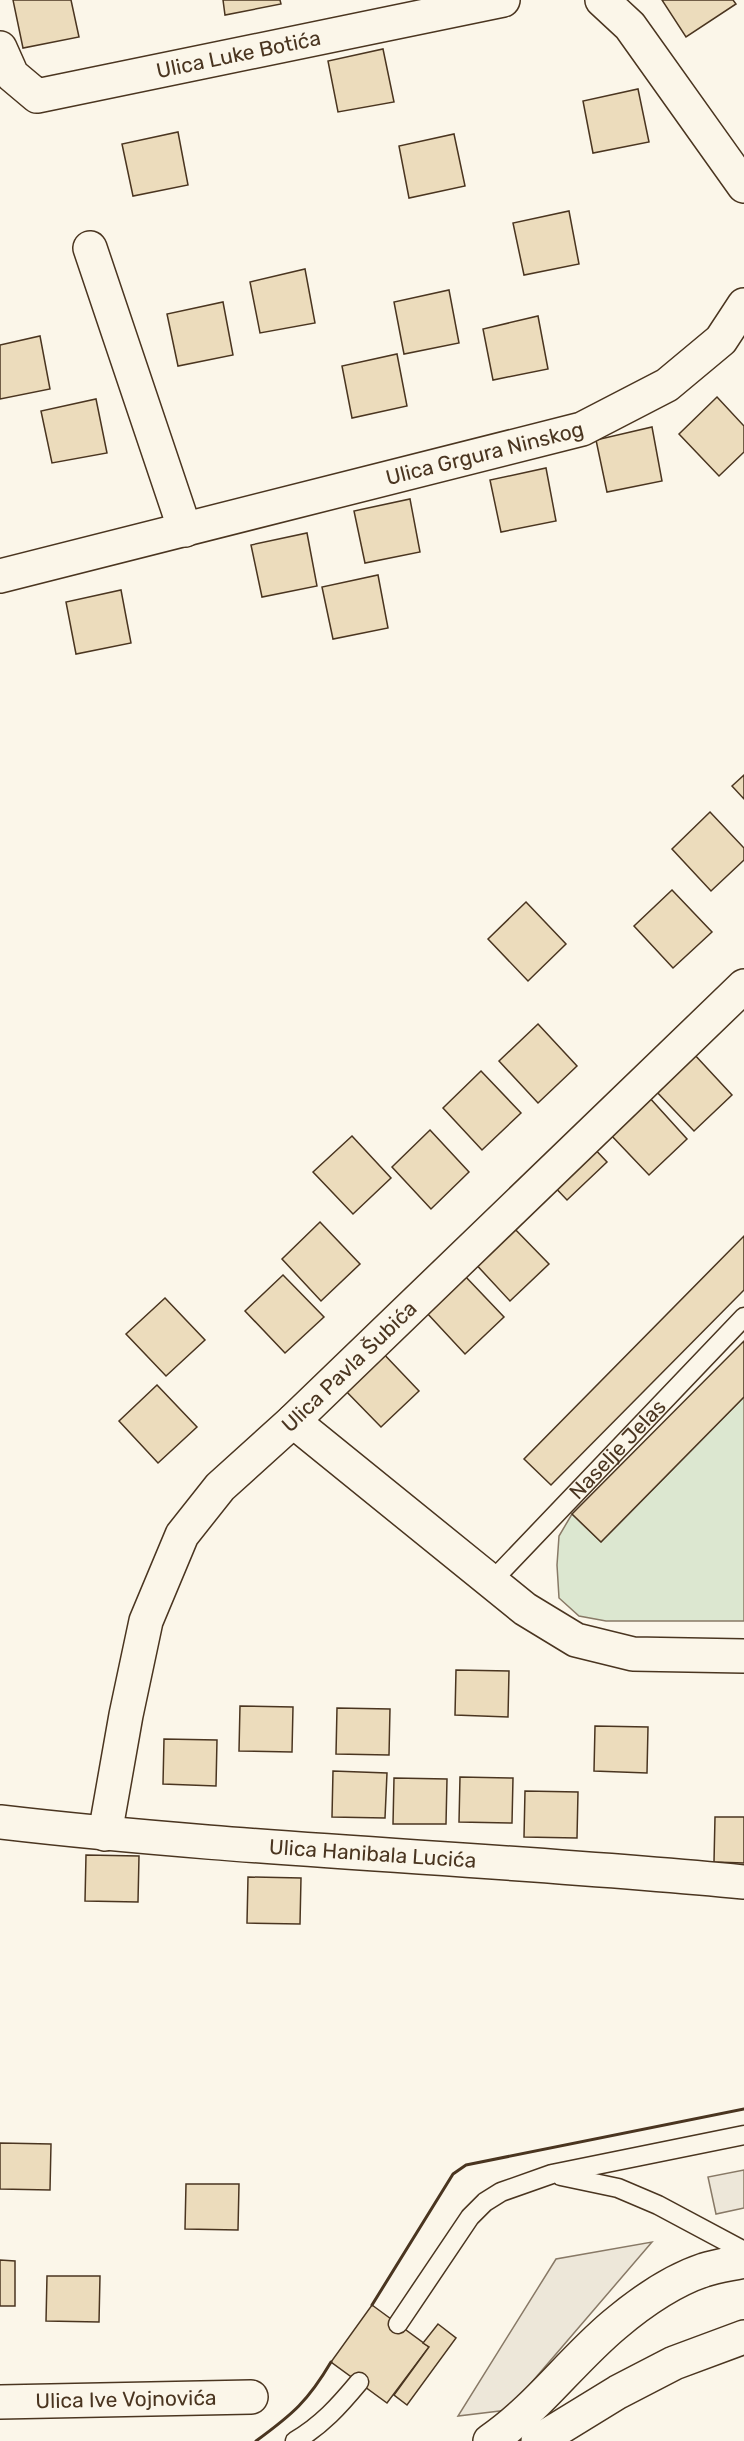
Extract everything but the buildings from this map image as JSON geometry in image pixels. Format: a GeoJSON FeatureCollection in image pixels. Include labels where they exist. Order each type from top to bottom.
{"type":"FeatureCollection","features":[{"type":"Feature","properties":{"kind":"street","name":"Ulica Luke Botića"},"geometry":{"type":"LineString","coordinates":[[0,48],[12,75],[37,96],[503,0]]}},
{"type":"Feature","properties":{"kind":"street"},"geometry":{"type":"LineString","coordinates":[[602,0],[630,26],[744,186]]}},
{"type":"Feature","properties":{"kind":"street"},"geometry":{"type":"LineString","coordinates":[[90,248],[184,530]]}},
{"type":"Feature","properties":{"kind":"street","name":"Ulica Grgura Ninskog"},"geometry":{"type":"LineString","coordinates":[[0,576],[582,429],[667,385],[721,340],[744,305]]}},
{"type":"Feature","properties":{"kind":"street","name":"Ulica Pavla Šubića"},"geometry":{"type":"LineString","coordinates":[[105,1834],[126,1715],[146,1621],[182,1535],[220,1487],[293,1421],[744,986]]}},
{"type":"Feature","properties":{"kind":"street"},"geometry":{"type":"LineString","coordinates":[[293,1421],[525,1609],[576,1640],[633,1654],[744,1656]]}},
{"type":"Feature","properties":{"kind":"street","name":"Ulica Hanibala Lucića"},"geometry":{"type":"LineString","coordinates":[[0,1822],[105,1834],[614,1870],[744,1882]]}},
{"type":"Feature","properties":{"kind":"street"},"geometry":{"type":"LineString","coordinates":[[490,2441],[531,2410],[613,2325],[645,2301],[676,2282],[704,2270],[744,2261]]}},
{"type":"Feature","properties":{"kind":"street"},"geometry":{"type":"LineString","coordinates":[[538,2441],[618,2392],[674,2362],[744,2337]]}},
{"type":"Feature","properties":{"kind":"street","name":"Ulica Ive Vojnovića"},"geometry":{"type":"LineString","coordinates":[[0,2402],[251,2397]]}},
{"type":"Feature","properties":{"kind":"lane","name":"Naselje Jelas"},"geometry":{"type":"LineString","coordinates":[[492,1581],[744,1317]]}},
{"type":"Feature","properties":{"kind":"lane"},"geometry":{"type":"LineString","coordinates":[[398,2324],[470,2217],[485,2202],[520,2184],[552,2174],[744,2135]]}},
{"type":"Feature","properties":{"kind":"lane"},"geometry":{"type":"LineString","coordinates":[[552,2174],[618,2188],[658,2205],[744,2251]]}},
{"type":"Feature","properties":{"kind":"lane"},"geometry":{"type":"LineString","coordinates":[[296,2441],[314,2430],[334,2412],[358,2382]]}},
{"type":"Feature","properties":{"kind":"green space"},"geometry":{"type":"Polygon","coordinates":[[[744,1397],[744,1621],[606,1621],[579,1616],[559,1598],[557,1565],[559,1536],[572,1514],[601,1542],[744,1397]]]}},
{"type":"Feature","properties":{"kind":"shaded area"},"geometry":{"type":"Polygon","coordinates":[[[744,2170],[744,2208],[716,2214],[708,2177],[744,2170]]]}},
{"type":"Feature","properties":{"kind":"shaded area"},"geometry":{"type":"Polygon","coordinates":[[[652,2242],[508,2410],[458,2416],[556,2259],[652,2242]]]}},
{"type":"Feature","properties":{"kind":"wall"},"geometry":{"type":"LineString","coordinates":[[372,2305],[453,2174],[466,2165],[744,2109]]}},
{"type":"Feature","properties":{"kind":"wall"},"geometry":{"type":"LineString","coordinates":[[256,2441],[299,2406],[331,2362]]}}]}
